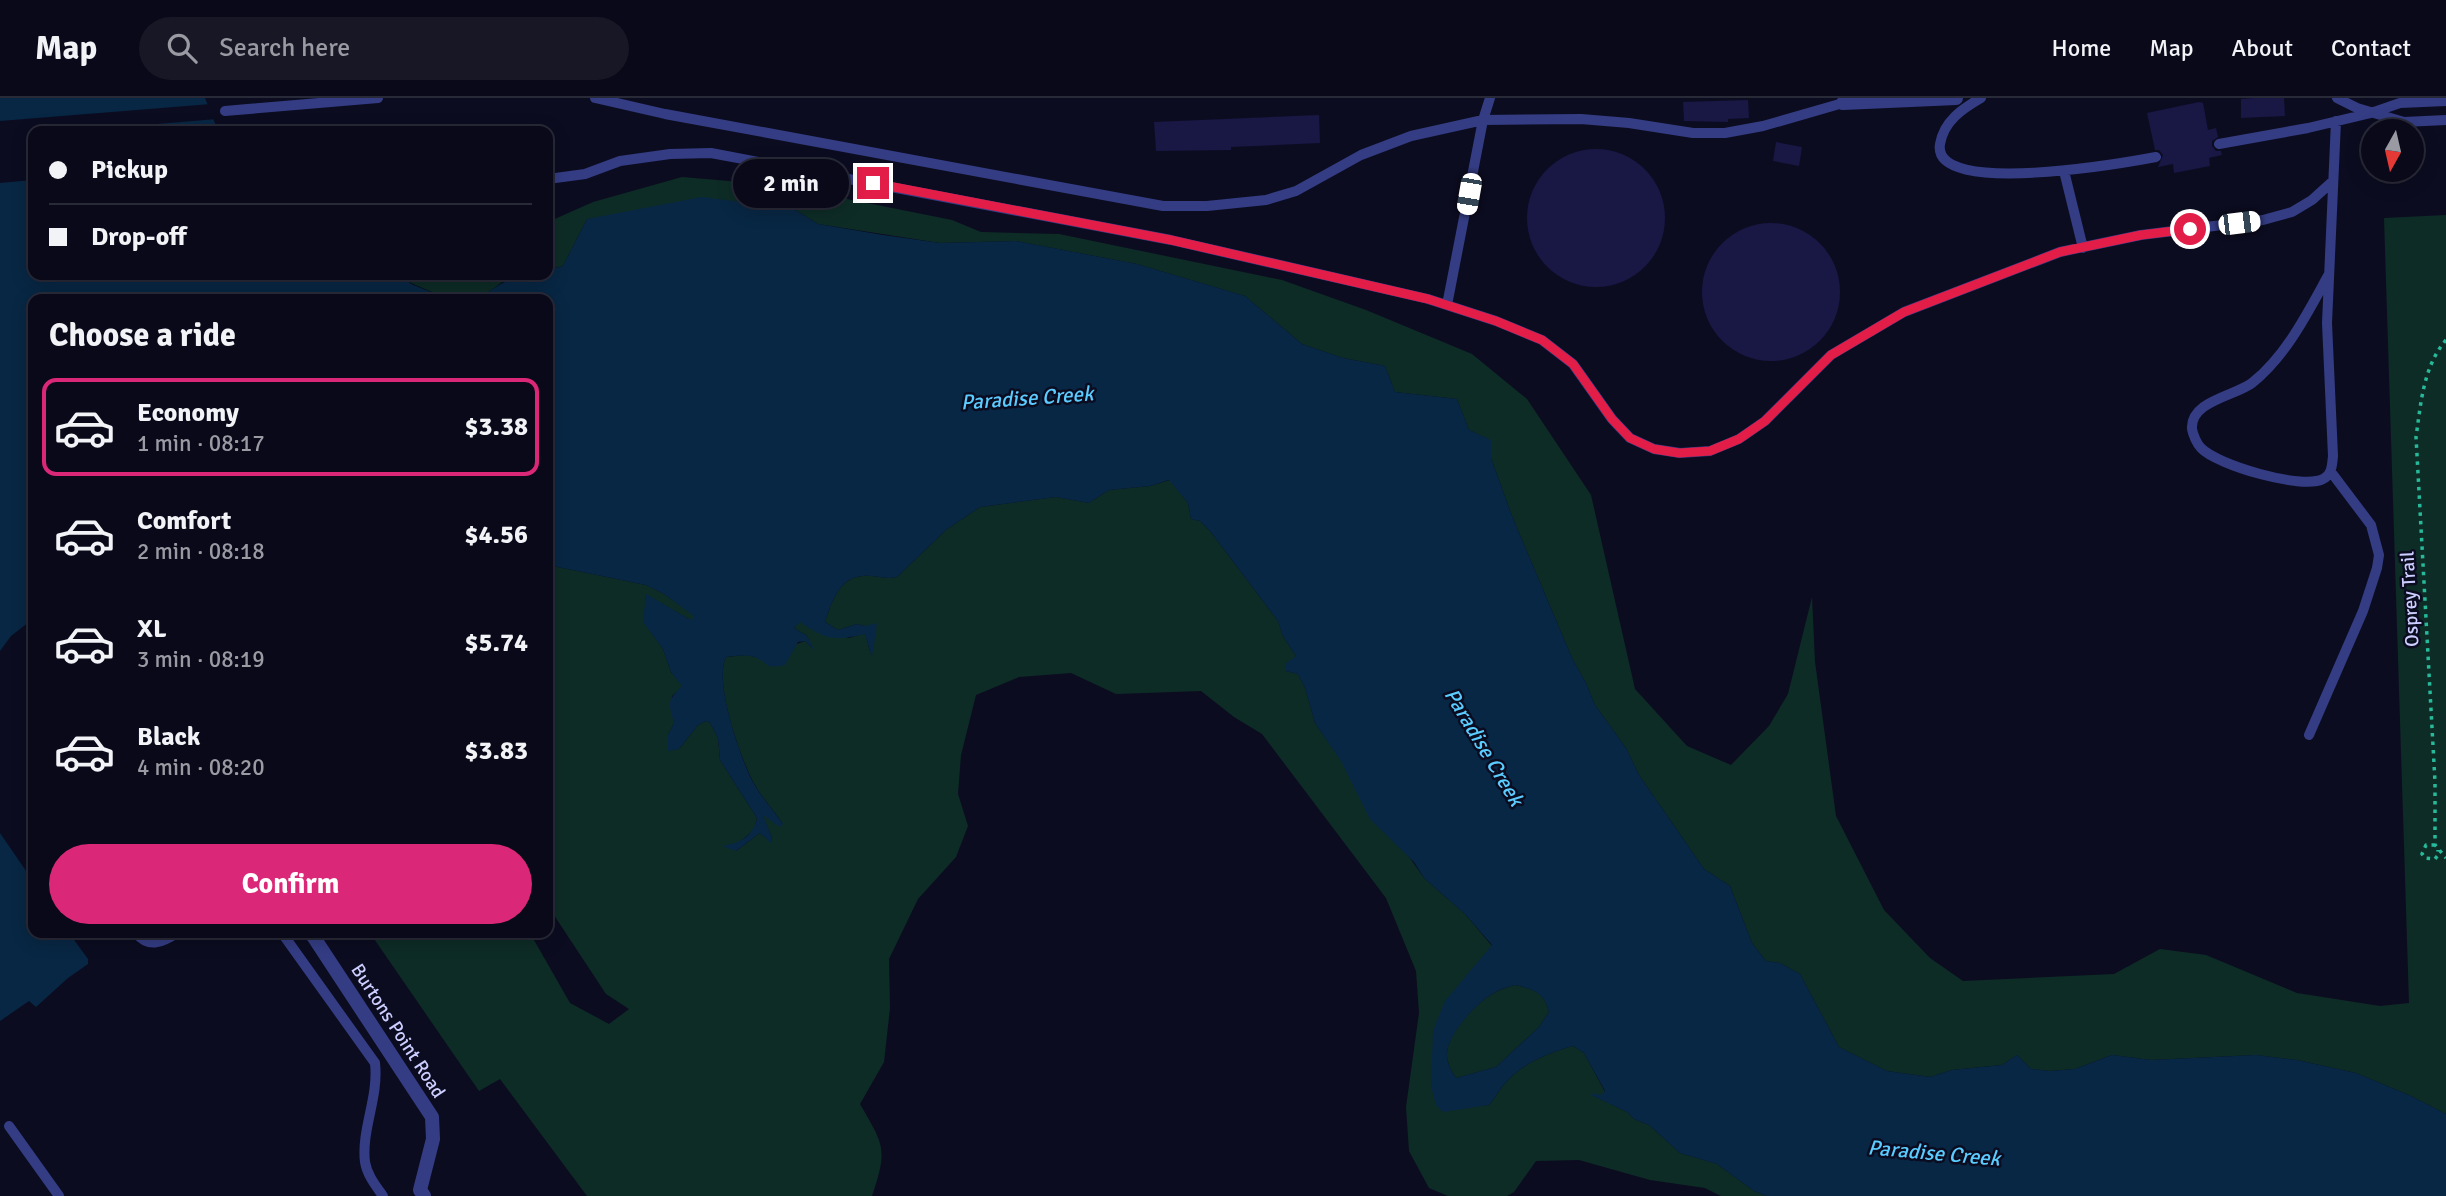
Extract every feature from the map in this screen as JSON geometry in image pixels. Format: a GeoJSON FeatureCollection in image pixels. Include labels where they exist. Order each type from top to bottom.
{"type":"FeatureCollection","features":[{"type":"Feature","properties":{"kind":"street"},"geometry":{"type":"LineString","coordinates":[[1839,101],[1956,98]]}},
{"type":"Feature","properties":{"kind":"street","name":"Burtons Point Road"},"geometry":{"type":"LineString","coordinates":[[313,938],[432,1117],[433,1139],[420,1190],[424,1196]]}},
{"type":"Feature","properties":{"kind":"lane"},"geometry":{"type":"LineString","coordinates":[[225,111],[317,101],[378,98]]}},
{"type":"Feature","properties":{"kind":"lane"},"geometry":{"type":"LineString","coordinates":[[596,98],[665,114],[1163,206],[1207,206],[1266,200],[1296,191],[1361,155],[1411,136],[1483,120],[1581,119],[1693,133],[1725,133],[1763,126],[1839,101]]}},
{"type":"Feature","properties":{"kind":"lane"},"geometry":{"type":"LineString","coordinates":[[1447,305],[1483,120],[1490,98]]}},
{"type":"Feature","properties":{"kind":"lane"},"geometry":{"type":"LineString","coordinates":[[1981,98],[1966,107],[1944,128],[1939,150],[1943,158],[1964,170],[1984,173],[2064,171],[2156,157]]}},
{"type":"Feature","properties":{"kind":"lane"},"geometry":{"type":"LineString","coordinates":[[2337,98],[2371,113],[2404,122],[2446,120]]}},
{"type":"Feature","properties":{"kind":"lane"},"geometry":{"type":"LineString","coordinates":[[2220,144],[2336,121],[2400,103],[2446,102]]}},
{"type":"Feature","properties":{"kind":"lane"},"geometry":{"type":"LineString","coordinates":[[2329,274],[2302,323],[2274,361],[2251,383],[2203,405],[2194,419],[2192,429],[2201,449],[2222,461],[2268,477],[2308,482],[2323,480],[2331,471],[2333,456],[2327,323],[2336,121]]}},
{"type":"Feature","properties":{"kind":"lane"},"geometry":{"type":"LineString","coordinates":[[553,178],[585,174],[620,161],[670,154],[711,153],[1171,240],[1447,305],[1542,340],[1573,364],[1612,419],[1630,438],[1654,449],[1679,453],[1710,451],[1739,439],[1765,421],[1831,355],[1904,312],[2060,252],[2141,235],[2263,220],[2292,212],[2312,200],[2333,181]]}},
{"type":"Feature","properties":{"kind":"lane"},"geometry":{"type":"LineString","coordinates":[[2064,171],[2083,248]]}},
{"type":"Feature","properties":{"kind":"lane"},"geometry":{"type":"LineString","coordinates":[[2309,735],[2362,611],[2379,555],[2371,525],[2331,471]]}},
{"type":"Feature","properties":{"kind":"lane"},"geometry":{"type":"LineString","coordinates":[[142,938],[163,943],[170,938]]}},
{"type":"Feature","properties":{"kind":"lane"},"geometry":{"type":"LineString","coordinates":[[286,938],[375,1063],[377,1080],[365,1145],[365,1163],[383,1196]]}},
{"type":"Feature","properties":{"kind":"lane"},"geometry":{"type":"LineString","coordinates":[[9,1126],[59,1196]]}},
{"type":"Feature","properties":{"kind":"path","name":"Osprey Trail"},"geometry":{"type":"LineString","coordinates":[[2437,848],[2426,845],[2422,854],[2425,859],[2435,859],[2437,848],[2416,436],[2423,388],[2435,353],[2446,340]]}},
{"type":"Feature","properties":{"kind":"path"},"geometry":{"type":"LineString","coordinates":[[2437,848],[2446,858]]}},
{"type":"Feature","properties":{"kind":"green space"},"geometry":{"type":"Polygon","coordinates":[[[682,177],[777,185],[952,220],[981,232],[1059,234],[1282,280],[1366,310],[1472,354],[1527,399],[1591,495],[1635,689],[1687,746],[1731,765],[1769,726],[1788,694],[1812,597],[1815,662],[1836,816],[1884,910],[1930,958],[1963,981],[2114,974],[2160,949],[2206,955],[2297,993],[2380,1006],[2409,1003],[2384,218],[2446,215],[2446,1114],[2356,1073],[2297,1060],[2256,1055],[2151,1060],[2112,1055],[2075,1069],[2050,1071],[2031,1069],[2017,1055],[2002,1065],[1952,1070],[1930,1077],[1887,1071],[1839,1047],[1800,974],[1780,963],[1766,961],[1752,943],[1730,886],[1704,869],[1639,775],[1626,748],[1595,705],[1572,658],[1512,516],[1491,458],[1490,440],[1469,430],[1457,399],[1395,392],[1385,366],[1343,358],[1302,344],[1245,296],[1137,264],[1016,241],[940,243],[818,224],[794,209],[587,219],[563,266],[553,269],[553,220],[593,202],[682,177]]]}},
{"type":"Feature","properties":{"kind":"green space"},"geometry":{"type":"Polygon","coordinates":[[[408,280],[505,280],[486,294],[436,294],[408,280]]]}},
{"type":"Feature","properties":{"kind":"green space"},"geometry":{"type":"Polygon","coordinates":[[[1170,480],[1188,503],[1191,519],[1200,521],[1210,531],[1278,621],[1283,636],[1296,656],[1286,671],[1298,674],[1315,723],[1424,878],[1465,914],[1492,946],[1472,970],[1431,1086],[1479,1106],[1489,1105],[1509,1079],[1525,1066],[1553,1052],[1573,1046],[1584,1053],[1605,1092],[1601,1096],[1592,1095],[1649,1125],[1680,1153],[1717,1164],[1754,1191],[1767,1196],[1721,1196],[1705,1188],[1650,1180],[1579,1160],[1536,1161],[1514,1192],[1507,1196],[1448,1196],[1429,1188],[1409,1151],[1406,1107],[1419,1013],[1416,971],[1386,898],[1262,734],[1234,717],[1201,691],[1116,694],[1071,673],[1019,677],[976,695],[961,755],[958,794],[968,826],[956,857],[918,899],[889,959],[890,1008],[884,1062],[860,1104],[881,1148],[882,1157],[872,1196],[587,1196],[500,1079],[479,1091],[373,938],[533,938],[570,1003],[609,1024],[629,1009],[606,994],[553,914],[553,566],[646,585],[694,615],[694,619],[689,619],[646,595],[644,622],[663,649],[671,672],[683,686],[672,696],[674,723],[668,735],[668,750],[679,749],[698,725],[706,721],[710,723],[718,738],[720,760],[757,818],[754,830],[737,844],[736,851],[760,833],[771,842],[772,838],[762,814],[783,824],[756,786],[739,748],[725,698],[723,668],[726,657],[747,655],[759,658],[805,641],[812,648],[807,636],[794,628],[800,621],[849,638],[865,633],[871,655],[865,626],[857,624],[838,630],[825,622],[837,593],[848,581],[863,576],[897,577],[946,530],[980,507],[1056,497],[1089,503],[1109,490],[1150,486],[1170,480]]]}},
{"type":"Feature","properties":{"kind":"green space"},"geometry":{"type":"Polygon","coordinates":[[[1515,985],[1537,992],[1545,1000],[1549,1012],[1539,1027],[1496,1067],[1456,1078],[1449,1066],[1447,1052],[1458,1027],[1487,997],[1515,985]]]}},
{"type":"Feature","properties":{"kind":"water"},"geometry":{"type":"Polygon","coordinates":[[[0,98],[205,98],[216,126],[28,126],[28,280],[407,280],[436,294],[28,294],[28,623],[11,636],[0,651],[0,98]]]}},
{"type":"Feature","properties":{"kind":"water","name":"Paradise Creek"},"geometry":{"type":"Polygon","coordinates":[[[702,197],[794,209],[818,224],[940,243],[1016,241],[1137,264],[1245,296],[1302,344],[1343,358],[1385,366],[1395,392],[1457,399],[1469,430],[1491,440],[1491,458],[1512,516],[1572,658],[1595,705],[1626,748],[1639,775],[1704,869],[1730,886],[1752,943],[1766,961],[1780,963],[1800,974],[1839,1047],[1887,1071],[1930,1077],[1952,1070],[2002,1065],[2017,1055],[2031,1069],[2050,1071],[2075,1069],[2112,1055],[2151,1060],[2256,1055],[2297,1060],[2356,1073],[2446,1114],[2446,1196],[1767,1196],[1754,1191],[1717,1164],[1680,1153],[1649,1125],[1591,1095],[1601,1095],[1605,1091],[1584,1053],[1573,1046],[1553,1052],[1525,1066],[1509,1079],[1489,1105],[1443,1112],[1436,1105],[1431,1086],[1433,1031],[1445,1001],[1492,945],[1465,914],[1424,878],[1414,862],[1370,819],[1341,761],[1315,723],[1298,674],[1286,671],[1285,664],[1296,656],[1283,636],[1278,621],[1210,531],[1200,521],[1191,519],[1188,503],[1169,480],[1150,486],[1109,490],[1089,503],[1056,497],[980,507],[946,530],[897,577],[863,576],[848,581],[837,593],[825,622],[838,630],[857,624],[865,626],[877,623],[872,657],[865,634],[845,638],[824,636],[800,622],[794,628],[807,636],[815,651],[805,641],[798,642],[785,665],[773,667],[753,657],[726,657],[723,668],[725,698],[739,748],[752,780],[783,824],[780,827],[763,815],[772,838],[771,843],[760,833],[736,851],[722,846],[745,838],[757,818],[720,760],[718,738],[710,723],[706,721],[698,725],[679,749],[668,751],[668,735],[674,723],[670,702],[682,686],[671,672],[663,649],[643,622],[646,594],[689,619],[694,619],[694,616],[664,594],[646,585],[553,566],[553,294],[486,294],[511,280],[553,280],[553,269],[563,266],[587,219],[702,197]],[[1515,985],[1507,987],[1487,997],[1472,1010],[1453,1036],[1447,1052],[1449,1066],[1456,1078],[1496,1067],[1539,1027],[1549,1012],[1545,1000],[1533,990],[1515,985]]]}},
{"type":"Feature","properties":{"kind":"water"},"geometry":{"type":"Polygon","coordinates":[[[0,833],[28,874],[28,938],[73,938],[88,959],[88,964],[36,1007],[29,1001],[0,1021],[0,833]]]}},
{"type":"Feature","properties":{"kind":"pier"},"geometry":{"type":"Polygon","coordinates":[[[211,104],[217,119],[133,126],[28,126],[28,180],[0,183],[0,121],[211,104]]]}},
{"type":"Feature","properties":{"kind":"building"},"geometry":{"type":"Polygon","coordinates":[[[2284,98],[2285,116],[2241,118],[2241,99],[2284,98]]]}},
{"type":"Feature","properties":{"kind":"building"},"geometry":{"type":"Polygon","coordinates":[[[1748,100],[1749,118],[1728,119],[1728,122],[1684,121],[1683,102],[1748,100]]]}},
{"type":"Feature","properties":{"kind":"building"},"geometry":{"type":"Polygon","coordinates":[[[2203,103],[2208,130],[2216,128],[2218,137],[2212,141],[2212,146],[2216,151],[2221,151],[2222,155],[2209,158],[2210,166],[2174,173],[2173,164],[2158,167],[2163,155],[2159,150],[2155,150],[2147,113],[2203,103]]]}},
{"type":"Feature","properties":{"kind":"building"},"geometry":{"type":"Polygon","coordinates":[[[1319,115],[1320,143],[1231,147],[1231,150],[1156,151],[1154,122],[1319,115]]]}},
{"type":"Feature","properties":{"kind":"building"},"geometry":{"type":"Polygon","coordinates":[[[1776,142],[1802,147],[1799,166],[1773,161],[1776,142]]]}},
{"type":"Feature","properties":{"kind":"building"},"geometry":{"type":"Polygon","coordinates":[[[1596,149],[1622,154],[1645,169],[1660,192],[1665,218],[1660,244],[1645,267],[1622,282],[1596,287],[1570,282],[1547,267],[1532,244],[1527,218],[1532,192],[1547,169],[1570,154],[1596,149]]]}},
{"type":"Feature","properties":{"kind":"building"},"geometry":{"type":"Polygon","coordinates":[[[1771,223],[1797,228],[1820,243],[1835,266],[1840,292],[1835,318],[1820,341],[1797,356],[1771,361],[1745,356],[1722,341],[1707,318],[1702,292],[1707,266],[1722,243],[1745,228],[1771,223]]]}},
{"type":"Feature","properties":{"kind":"route"},"geometry":{"type":"LineString","coordinates":[[873,183],[1171,240],[1428,299],[1496,321],[1542,340],[1573,364],[1612,419],[1630,438],[1654,449],[1679,453],[1710,451],[1739,439],[1765,421],[1831,355],[1904,312],[2060,252],[2141,235],[2190,229]]}}]}
